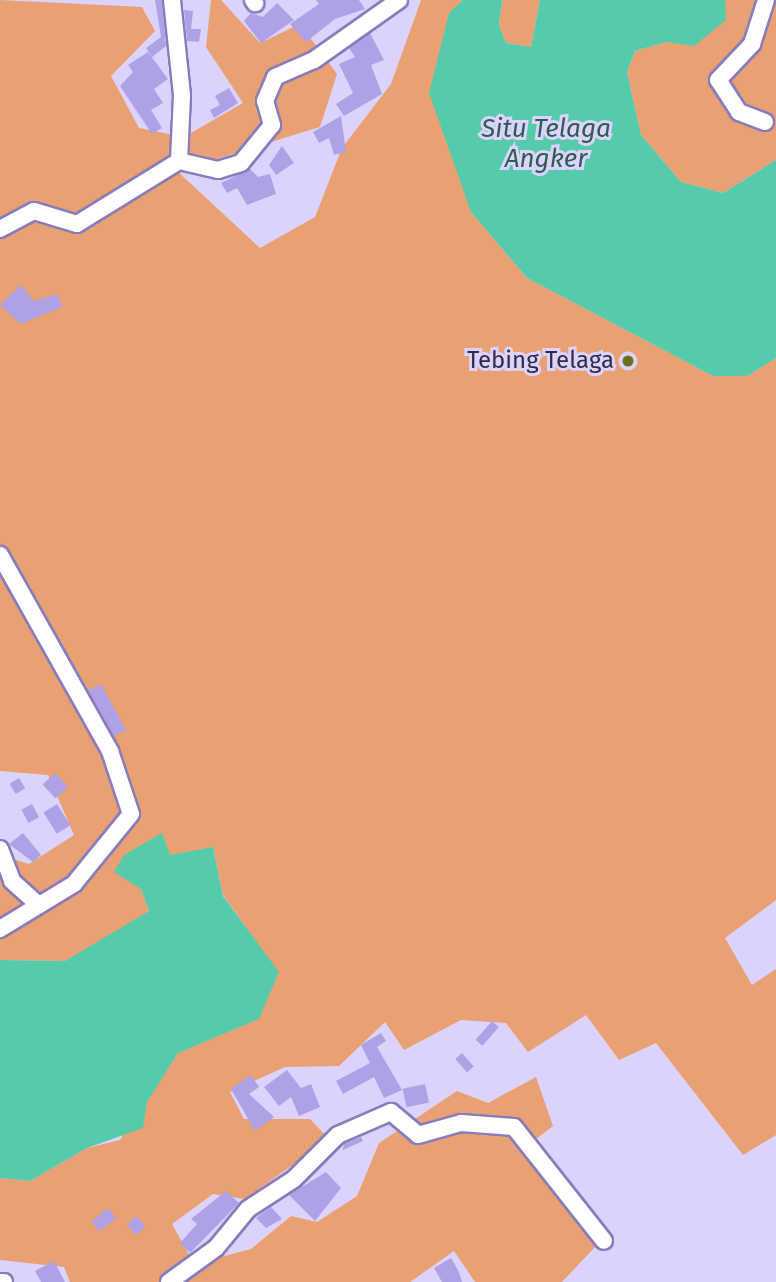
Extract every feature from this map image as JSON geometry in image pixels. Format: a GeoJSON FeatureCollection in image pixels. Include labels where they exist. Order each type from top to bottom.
{"type":"FeatureCollection","features":[{"type":"Feature","properties":{"kind":"street"},"geometry":{"type":"LineString","coordinates":[[172,0],[182,95],[179,160]]}},
{"type":"Feature","properties":{"kind":"street"},"geometry":{"type":"LineString","coordinates":[[0,229],[34,211],[77,225],[179,160],[218,170],[241,163],[272,125],[265,101],[275,77],[314,60],[399,0]]}},
{"type":"Feature","properties":{"kind":"street"},"geometry":{"type":"LineString","coordinates":[[765,122],[739,112],[718,80],[752,44],[766,0]]}},
{"type":"Feature","properties":{"kind":"street"},"geometry":{"type":"LineString","coordinates":[[0,555],[110,751],[131,814],[74,884],[0,929]]}},
{"type":"Feature","properties":{"kind":"street"},"geometry":{"type":"LineString","coordinates":[[0,849],[12,881],[39,905]]}},
{"type":"Feature","properties":{"kind":"street"},"geometry":{"type":"LineString","coordinates":[[169,1282],[216,1248],[248,1209],[295,1178],[338,1135],[391,1112],[418,1135],[461,1124],[514,1127],[604,1241]]}},
{"type":"Feature","properties":{"kind":"shaded area"},"geometry":{"type":"Polygon","coordinates":[[[0,0],[142,7],[155,31],[111,76],[139,128],[184,137],[243,103],[206,47],[211,0],[221,0],[260,43],[300,24],[337,74],[320,127],[177,171],[260,248],[315,217],[342,148],[391,84],[421,0],[463,0],[449,14],[471,212],[527,278],[713,376],[747,376],[776,358],[776,900],[725,938],[752,985],[776,969],[776,1135],[743,1155],[656,1043],[619,1060],[586,1015],[528,1052],[506,1023],[461,1020],[404,1050],[385,1022],[339,1066],[285,1067],[230,1092],[244,1119],[310,1119],[329,1139],[245,1199],[213,1194],[172,1224],[194,1264],[251,1249],[291,1216],[317,1222],[357,1196],[379,1143],[457,1091],[488,1103],[536,1077],[553,1126],[523,1149],[595,1247],[562,1282],[475,1282],[454,1251],[410,1282],[70,1282],[64,1267],[0,1260],[0,1178],[30,1181],[87,1148],[120,1140],[178,1053],[258,1019],[278,972],[223,895],[213,847],[141,889],[149,911],[120,932],[65,961],[0,960],[0,855],[29,864],[74,835],[48,775],[0,771],[0,0]]]}},
{"type":"Feature","properties":{"kind":"shaded area"},"geometry":{"type":"Polygon","coordinates":[[[502,0],[540,0],[531,47],[506,43],[499,25],[502,0]]]}},
{"type":"Feature","properties":{"kind":"shaded area"},"geometry":{"type":"Polygon","coordinates":[[[725,0],[776,0],[776,160],[723,193],[681,182],[641,135],[627,72],[635,51],[666,42],[725,0]]]}},
{"type":"Feature","properties":{"kind":"water","name":"Situ Telaga Angker"},"geometry":{"type":"Polygon","coordinates":[[[463,0],[502,0],[499,25],[506,43],[531,47],[540,0],[725,0],[726,20],[694,46],[666,42],[635,51],[627,72],[641,135],[681,182],[723,193],[776,160],[776,358],[747,376],[713,376],[527,278],[471,212],[429,93],[449,13],[463,0]]]}},
{"type":"Feature","properties":{"kind":"water"},"geometry":{"type":"Polygon","coordinates":[[[162,833],[170,855],[213,847],[223,896],[279,972],[259,1019],[178,1053],[147,1102],[143,1128],[87,1148],[30,1181],[0,1178],[0,960],[65,961],[149,911],[141,889],[114,872],[124,855],[162,833]]]}},
{"type":"Feature","properties":{"kind":"building"},"geometry":{"type":"Polygon","coordinates":[[[155,0],[162,0],[166,46],[152,57],[146,48],[161,37],[155,0]]]}},
{"type":"Feature","properties":{"kind":"building"},"geometry":{"type":"Polygon","coordinates":[[[316,0],[359,0],[365,9],[335,19],[306,42],[290,24],[319,4],[316,0]]]}},
{"type":"Feature","properties":{"kind":"building"},"geometry":{"type":"Polygon","coordinates":[[[277,3],[294,20],[261,43],[244,21],[251,13],[263,17],[277,3]]]}},
{"type":"Feature","properties":{"kind":"building"},"geometry":{"type":"Polygon","coordinates":[[[184,10],[193,11],[191,29],[201,29],[199,42],[187,41],[184,10]]]}},
{"type":"Feature","properties":{"kind":"building"},"geometry":{"type":"Polygon","coordinates":[[[370,33],[384,60],[371,65],[382,94],[344,116],[336,104],[353,93],[339,64],[355,57],[349,48],[370,33]]]}},
{"type":"Feature","properties":{"kind":"building"},"geometry":{"type":"Polygon","coordinates":[[[148,52],[168,79],[154,89],[163,103],[151,110],[162,128],[152,134],[120,86],[133,72],[128,65],[148,52]]]}},
{"type":"Feature","properties":{"kind":"building"},"geometry":{"type":"Polygon","coordinates":[[[229,88],[238,103],[214,118],[210,110],[220,105],[215,96],[229,88]]]}},
{"type":"Feature","properties":{"kind":"building"},"geometry":{"type":"Polygon","coordinates":[[[341,116],[346,152],[334,155],[329,138],[319,143],[313,132],[341,116]]]}},
{"type":"Feature","properties":{"kind":"building"},"geometry":{"type":"Polygon","coordinates":[[[282,146],[294,163],[276,175],[269,165],[282,146]]]}},
{"type":"Feature","properties":{"kind":"building"},"geometry":{"type":"Polygon","coordinates":[[[250,169],[258,177],[270,174],[276,194],[247,205],[237,188],[227,193],[221,183],[250,169]]]}},
{"type":"Feature","properties":{"kind":"building"},"geometry":{"type":"Polygon","coordinates":[[[21,285],[34,301],[58,294],[62,307],[21,324],[0,305],[21,285]]]}},
{"type":"Feature","properties":{"kind":"building"},"geometry":{"type":"Polygon","coordinates":[[[83,682],[89,690],[101,684],[126,730],[114,736],[83,682]]]}},
{"type":"Feature","properties":{"kind":"building"},"geometry":{"type":"Polygon","coordinates":[[[55,773],[68,787],[56,798],[43,785],[55,773]]]}},
{"type":"Feature","properties":{"kind":"building"},"geometry":{"type":"Polygon","coordinates":[[[19,778],[25,788],[16,794],[10,784],[19,778]]]}},
{"type":"Feature","properties":{"kind":"building"},"geometry":{"type":"Polygon","coordinates":[[[32,804],[39,817],[28,823],[21,810],[32,804]]]}},
{"type":"Feature","properties":{"kind":"building"},"geometry":{"type":"Polygon","coordinates":[[[57,804],[70,825],[57,834],[43,812],[57,804]]]}},
{"type":"Feature","properties":{"kind":"building"},"geometry":{"type":"Polygon","coordinates":[[[23,833],[41,855],[33,862],[9,844],[23,833]]]}},
{"type":"Feature","properties":{"kind":"building"},"geometry":{"type":"Polygon","coordinates":[[[492,1021],[499,1027],[482,1046],[476,1040],[492,1021]]]}},
{"type":"Feature","properties":{"kind":"building"},"geometry":{"type":"Polygon","coordinates":[[[381,1033],[386,1041],[377,1047],[402,1090],[384,1098],[374,1077],[343,1094],[336,1081],[370,1063],[361,1045],[381,1033]]]}},
{"type":"Feature","properties":{"kind":"building"},"geometry":{"type":"Polygon","coordinates":[[[462,1053],[474,1067],[467,1072],[455,1059],[462,1053]]]}},
{"type":"Feature","properties":{"kind":"building"},"geometry":{"type":"Polygon","coordinates":[[[287,1070],[301,1088],[311,1084],[320,1107],[299,1116],[291,1097],[279,1106],[264,1087],[287,1070]]]}},
{"type":"Feature","properties":{"kind":"building"},"geometry":{"type":"Polygon","coordinates":[[[251,1075],[259,1087],[249,1094],[274,1117],[255,1131],[231,1089],[251,1075]]]}},
{"type":"Feature","properties":{"kind":"building"},"geometry":{"type":"Polygon","coordinates":[[[425,1084],[429,1103],[406,1107],[403,1089],[425,1084]]]}},
{"type":"Feature","properties":{"kind":"building"},"geometry":{"type":"Polygon","coordinates":[[[361,1137],[363,1141],[343,1150],[344,1144],[361,1137]]]}},
{"type":"Feature","properties":{"kind":"building"},"geometry":{"type":"Polygon","coordinates":[[[326,1172],[341,1188],[315,1221],[289,1195],[326,1172]]]}},
{"type":"Feature","properties":{"kind":"building"},"geometry":{"type":"Polygon","coordinates":[[[226,1191],[239,1203],[190,1253],[180,1243],[197,1224],[191,1219],[226,1191]]]}},
{"type":"Feature","properties":{"kind":"building"},"geometry":{"type":"Polygon","coordinates":[[[271,1207],[282,1219],[266,1228],[256,1218],[271,1207]]]}},
{"type":"Feature","properties":{"kind":"building"},"geometry":{"type":"Polygon","coordinates":[[[108,1208],[116,1218],[100,1231],[92,1221],[108,1208]]]}},
{"type":"Feature","properties":{"kind":"building"},"geometry":{"type":"Polygon","coordinates":[[[136,1216],[146,1226],[137,1235],[127,1225],[136,1216]]]}},
{"type":"Feature","properties":{"kind":"building"},"geometry":{"type":"Polygon","coordinates":[[[451,1258],[462,1282],[442,1282],[434,1268],[451,1258]]]}},
{"type":"Feature","properties":{"kind":"building"},"geometry":{"type":"Polygon","coordinates":[[[54,1261],[65,1282],[41,1282],[35,1271],[54,1261]]]}},
{"type":"Feature","properties":{"kind":"place","name":"Tebing Telaga"},"geometry":{"type":"Point","coordinates":[628,361]}}]}
